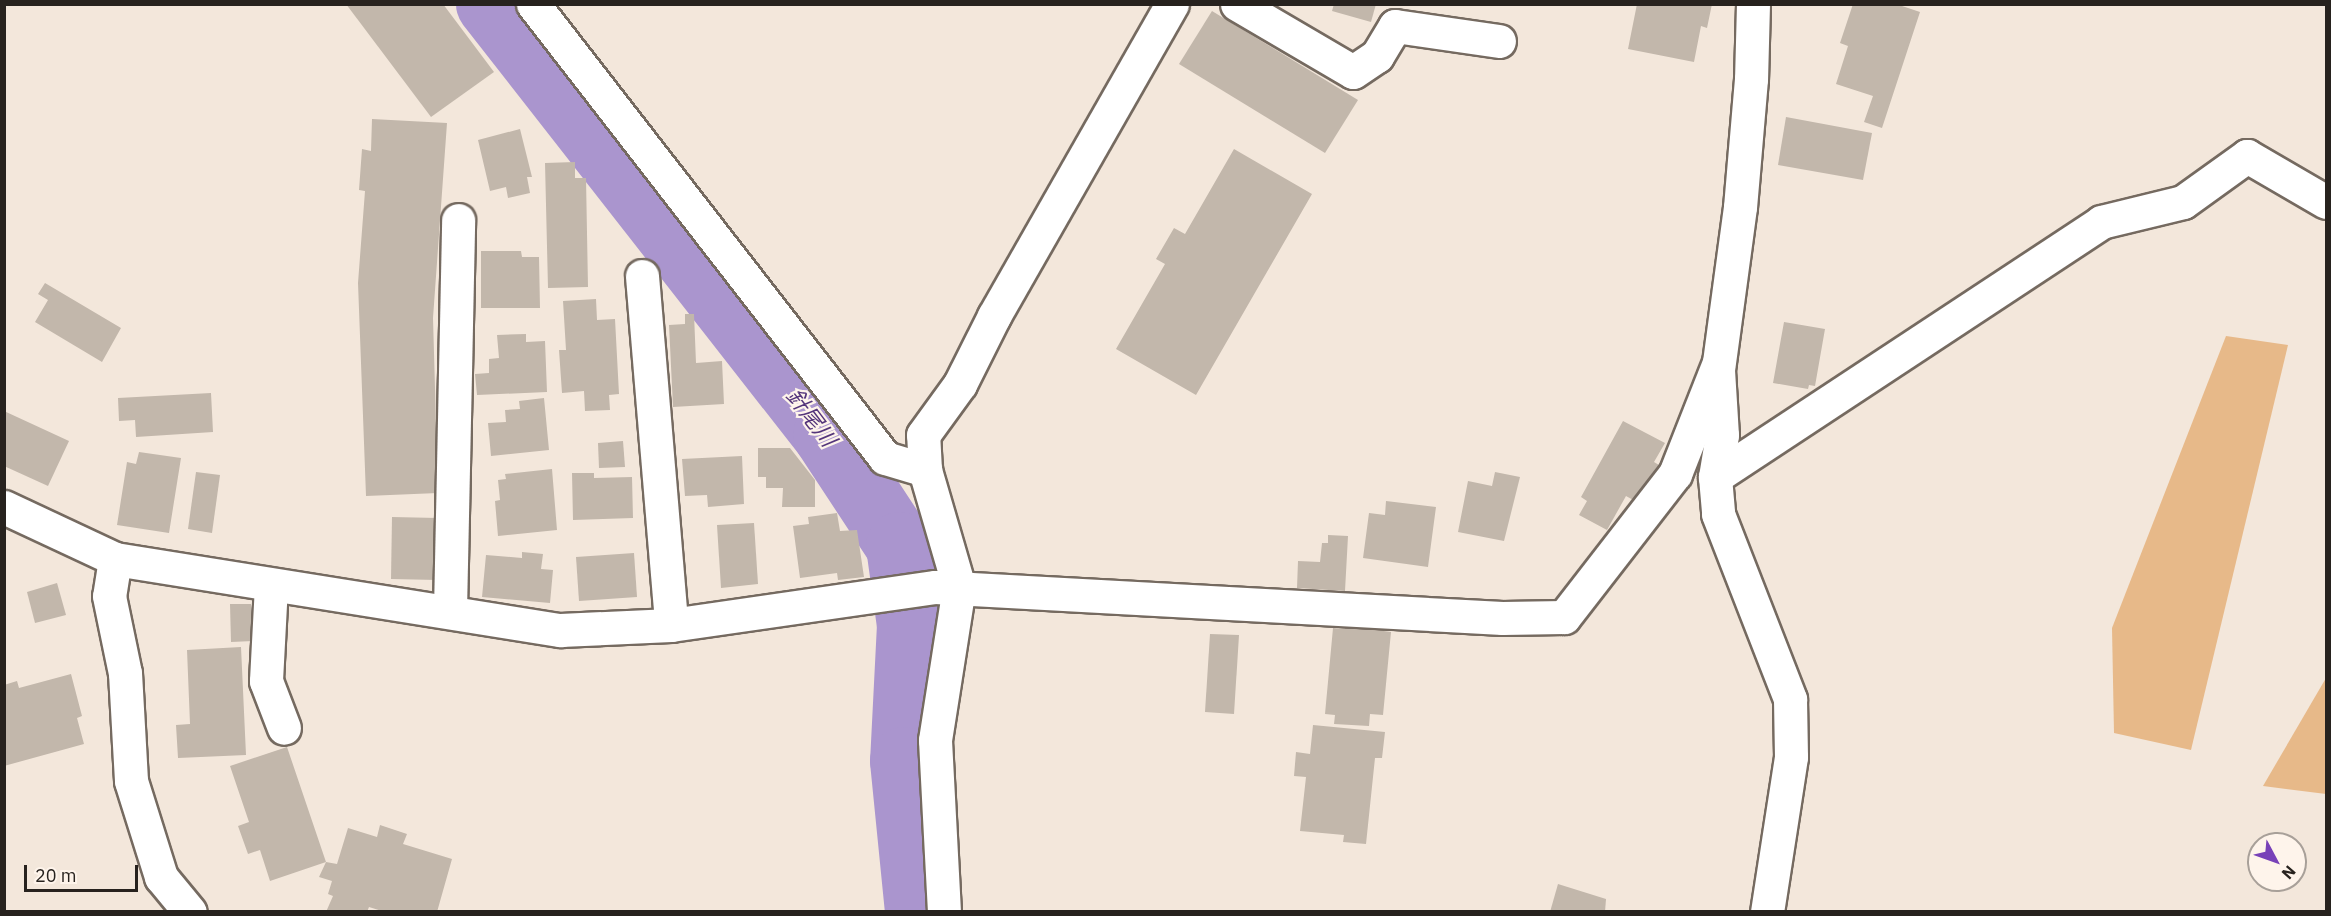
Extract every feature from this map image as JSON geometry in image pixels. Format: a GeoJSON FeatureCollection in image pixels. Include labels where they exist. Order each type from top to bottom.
{"type":"FeatureCollection","features":[{"type":"Feature","properties":{"kind":"street"},"geometry":{"type":"LineString","coordinates":[[533,4],[885,458],[926,470]]}},
{"type":"Feature","properties":{"kind":"street"},"geometry":{"type":"LineString","coordinates":[[944,912],[935,740],[947,587],[926,470],[923,435],[960,384],[994,316],[1172,4]]}},
{"type":"Feature","properties":{"kind":"street"},"geometry":{"type":"LineString","coordinates":[[1237,4],[1353,72],[1377,56],[1395,26],[1499,41]]}},
{"type":"Feature","properties":{"kind":"street"},"geometry":{"type":"LineString","coordinates":[[1753,4],[1751,79],[1740,207],[1718,365],[1722,435],[1715,477],[1718,514],[1790,699],[1791,757],[1767,912]]}},
{"type":"Feature","properties":{"kind":"street"},"geometry":{"type":"LineString","coordinates":[[1715,477],[2101,222],[2183,202],[2247,156],[2326,202]]}},
{"type":"Feature","properties":{"kind":"street"},"geometry":{"type":"LineString","coordinates":[[450,611],[458,220]]}},
{"type":"Feature","properties":{"kind":"street"},"geometry":{"type":"LineString","coordinates":[[642,276],[671,625]]}},
{"type":"Feature","properties":{"kind":"street"},"geometry":{"type":"LineString","coordinates":[[4,507],[115,559],[560,630],[671,625],[947,587],[1502,618],[1564,617],[1675,474],[1718,365]]}},
{"type":"Feature","properties":{"kind":"street"},"geometry":{"type":"LineString","coordinates":[[115,559],[109,596],[125,673],[131,781],[161,877],[190,912]]}},
{"type":"Feature","properties":{"kind":"street"},"geometry":{"type":"LineString","coordinates":[[271,585],[266,681],[284,728]]}},
{"type":"Feature","properties":{"kind":"shaded area"},"geometry":{"type":"Polygon","coordinates":[[[2226,336],[2288,345],[2191,750],[2114,733],[2112,628],[2226,336]]]}},
{"type":"Feature","properties":{"kind":"shaded area"},"geometry":{"type":"Polygon","coordinates":[[[2326,678],[2326,794],[2263,786],[2326,678]]]}},
{"type":"Feature","properties":{"kind":"building"},"geometry":{"type":"Polygon","coordinates":[[[346,4],[443,4],[494,72],[431,117],[346,4]]]}},
{"type":"Feature","properties":{"kind":"building"},"geometry":{"type":"Polygon","coordinates":[[[1334,4],[1376,4],[1371,22],[1332,11],[1334,4]]]}},
{"type":"Feature","properties":{"kind":"building"},"geometry":{"type":"Polygon","coordinates":[[[1637,4],[1712,4],[1707,28],[1701,26],[1694,62],[1628,49],[1637,4]]]}},
{"type":"Feature","properties":{"kind":"building"},"geometry":{"type":"Polygon","coordinates":[[[1853,4],[1896,4],[1920,12],[1882,128],[1864,122],[1873,96],[1836,84],[1848,46],[1840,43],[1853,4]]]}},
{"type":"Feature","properties":{"kind":"building"},"geometry":{"type":"Polygon","coordinates":[[[1212,11],[1358,100],[1325,153],[1179,64],[1212,11]]]}},
{"type":"Feature","properties":{"kind":"building"},"geometry":{"type":"Polygon","coordinates":[[[1786,117],[1872,133],[1863,180],[1778,165],[1786,117]]]}},
{"type":"Feature","properties":{"kind":"building"},"geometry":{"type":"Polygon","coordinates":[[[372,119],[447,123],[433,318],[438,493],[366,496],[358,283],[365,191],[359,190],[362,149],[371,151],[372,119]]]}},
{"type":"Feature","properties":{"kind":"building"},"geometry":{"type":"Polygon","coordinates":[[[520,129],[532,177],[527,177],[530,193],[508,198],[506,187],[490,191],[478,140],[520,129]]]}},
{"type":"Feature","properties":{"kind":"building"},"geometry":{"type":"Polygon","coordinates":[[[1234,149],[1312,194],[1196,395],[1116,349],[1165,264],[1156,259],[1174,228],[1185,234],[1234,149]]]}},
{"type":"Feature","properties":{"kind":"building"},"geometry":{"type":"Polygon","coordinates":[[[575,162],[575,178],[586,178],[588,287],[548,288],[545,163],[575,162]]]}},
{"type":"Feature","properties":{"kind":"building"},"geometry":{"type":"Polygon","coordinates":[[[481,251],[521,251],[522,257],[539,257],[540,308],[481,308],[481,251]]]}},
{"type":"Feature","properties":{"kind":"building"},"geometry":{"type":"Polygon","coordinates":[[[45,283],[121,328],[102,362],[35,322],[48,300],[38,294],[45,283]]]}},
{"type":"Feature","properties":{"kind":"building"},"geometry":{"type":"Polygon","coordinates":[[[596,299],[597,320],[615,319],[619,394],[609,395],[610,410],[585,411],[584,391],[562,393],[559,350],[566,350],[563,301],[596,299]]]}},
{"type":"Feature","properties":{"kind":"building"},"geometry":{"type":"Polygon","coordinates":[[[685,314],[694,314],[696,363],[722,361],[724,404],[673,407],[669,325],[685,324],[685,314]]]}},
{"type":"Feature","properties":{"kind":"building"},"geometry":{"type":"Polygon","coordinates":[[[1784,322],[1825,329],[1815,386],[1809,385],[1808,389],[1773,383],[1784,322]]]}},
{"type":"Feature","properties":{"kind":"building"},"geometry":{"type":"Polygon","coordinates":[[[526,334],[526,342],[545,341],[547,392],[477,395],[475,374],[489,373],[489,359],[499,358],[497,335],[526,334]]]}},
{"type":"Feature","properties":{"kind":"building"},"geometry":{"type":"Polygon","coordinates":[[[211,393],[213,432],[136,437],[135,420],[119,421],[118,398],[211,393]]]}},
{"type":"Feature","properties":{"kind":"building"},"geometry":{"type":"Polygon","coordinates":[[[544,398],[549,450],[491,456],[488,423],[506,422],[505,410],[520,409],[519,401],[544,398]]]}},
{"type":"Feature","properties":{"kind":"building"},"geometry":{"type":"Polygon","coordinates":[[[4,411],[69,441],[48,486],[4,466],[4,411]]]}},
{"type":"Feature","properties":{"kind":"building"},"geometry":{"type":"Polygon","coordinates":[[[1623,421],[1665,443],[1654,462],[1659,465],[1646,490],[1642,487],[1635,501],[1626,496],[1607,530],[1579,515],[1587,501],[1581,497],[1623,421]]]}},
{"type":"Feature","properties":{"kind":"building"},"geometry":{"type":"Polygon","coordinates":[[[623,441],[625,467],[599,468],[598,443],[623,441]]]}},
{"type":"Feature","properties":{"kind":"building"},"geometry":{"type":"Polygon","coordinates":[[[758,448],[790,448],[815,480],[815,507],[782,507],[783,488],[766,488],[766,477],[758,477],[758,448]]]}},
{"type":"Feature","properties":{"kind":"building"},"geometry":{"type":"Polygon","coordinates":[[[139,452],[181,458],[169,533],[117,525],[127,462],[136,464],[139,452]]]}},
{"type":"Feature","properties":{"kind":"building"},"geometry":{"type":"Polygon","coordinates":[[[742,456],[744,504],[708,507],[707,495],[685,496],[682,459],[742,456]]]}},
{"type":"Feature","properties":{"kind":"building"},"geometry":{"type":"Polygon","coordinates":[[[552,469],[557,530],[498,536],[495,501],[500,500],[498,480],[506,479],[505,474],[552,469]]]}},
{"type":"Feature","properties":{"kind":"building"},"geometry":{"type":"Polygon","coordinates":[[[196,472],[220,475],[212,533],[188,529],[196,472]]]}},
{"type":"Feature","properties":{"kind":"building"},"geometry":{"type":"Polygon","coordinates":[[[1495,472],[1520,477],[1504,541],[1458,532],[1468,481],[1492,486],[1495,472]]]}},
{"type":"Feature","properties":{"kind":"building"},"geometry":{"type":"Polygon","coordinates":[[[572,473],[594,473],[594,478],[632,477],[633,518],[573,520],[572,473]]]}},
{"type":"Feature","properties":{"kind":"building"},"geometry":{"type":"Polygon","coordinates":[[[1386,501],[1436,507],[1428,567],[1363,558],[1369,513],[1385,515],[1386,501]]]}},
{"type":"Feature","properties":{"kind":"building"},"geometry":{"type":"Polygon","coordinates":[[[837,513],[840,531],[857,530],[864,577],[838,580],[837,573],[800,578],[793,526],[809,524],[808,517],[837,513]]]}},
{"type":"Feature","properties":{"kind":"building"},"geometry":{"type":"Polygon","coordinates":[[[392,517],[438,518],[437,580],[391,579],[392,517]]]}},
{"type":"Feature","properties":{"kind":"building"},"geometry":{"type":"Polygon","coordinates":[[[754,523],[758,584],[721,588],[717,525],[754,523]]]}},
{"type":"Feature","properties":{"kind":"building"},"geometry":{"type":"Polygon","coordinates":[[[1328,535],[1348,536],[1345,591],[1297,588],[1298,561],[1320,562],[1322,543],[1328,543],[1328,535]]]}},
{"type":"Feature","properties":{"kind":"building"},"geometry":{"type":"Polygon","coordinates":[[[522,552],[543,554],[541,569],[553,570],[550,603],[482,597],[486,555],[522,558],[522,552]]]}},
{"type":"Feature","properties":{"kind":"building"},"geometry":{"type":"Polygon","coordinates":[[[634,553],[637,597],[579,601],[576,557],[634,553]]]}},
{"type":"Feature","properties":{"kind":"building"},"geometry":{"type":"Polygon","coordinates":[[[57,583],[66,615],[35,623],[27,592],[57,583]]]}},
{"type":"Feature","properties":{"kind":"building"},"geometry":{"type":"Polygon","coordinates":[[[230,604],[251,604],[253,641],[231,642],[230,604]]]}},
{"type":"Feature","properties":{"kind":"building"},"geometry":{"type":"Polygon","coordinates":[[[1346,621],[1385,624],[1384,631],[1391,632],[1383,715],[1370,714],[1369,726],[1334,724],[1335,715],[1325,714],[1333,628],[1345,629],[1346,621]]]}},
{"type":"Feature","properties":{"kind":"building"},"geometry":{"type":"Polygon","coordinates":[[[1210,634],[1239,635],[1234,714],[1205,712],[1210,634]]]}},
{"type":"Feature","properties":{"kind":"building"},"geometry":{"type":"Polygon","coordinates":[[[241,647],[246,755],[178,758],[176,725],[190,724],[187,650],[241,647]]]}},
{"type":"Feature","properties":{"kind":"building"},"geometry":{"type":"Polygon","coordinates":[[[71,674],[82,716],[77,718],[84,744],[4,766],[4,685],[17,681],[19,688],[71,674]]]}},
{"type":"Feature","properties":{"kind":"building"},"geometry":{"type":"Polygon","coordinates":[[[1313,725],[1385,732],[1382,758],[1375,758],[1366,844],[1343,842],[1344,835],[1300,831],[1306,777],[1294,776],[1296,752],[1310,754],[1313,725]]]}},
{"type":"Feature","properties":{"kind":"building"},"geometry":{"type":"Polygon","coordinates":[[[287,747],[326,862],[270,881],[260,850],[248,854],[238,826],[249,822],[230,766],[287,747]]]}},
{"type":"Feature","properties":{"kind":"building"},"geometry":{"type":"Polygon","coordinates":[[[380,825],[407,834],[403,844],[452,859],[437,912],[385,912],[369,907],[367,912],[326,912],[333,896],[328,894],[332,881],[319,877],[326,862],[337,864],[348,828],[377,837],[380,825]]]}},
{"type":"Feature","properties":{"kind":"building"},"geometry":{"type":"Polygon","coordinates":[[[1558,884],[1606,899],[1605,912],[1550,912],[1558,884]]]}},
{"type":"Feature","properties":{"kind":"waterway","name":"針尾川"},"geometry":{"type":"LineString","coordinates":[[490,4],[827,435],[900,546],[911,625],[904,761],[919,912]]}}]}
